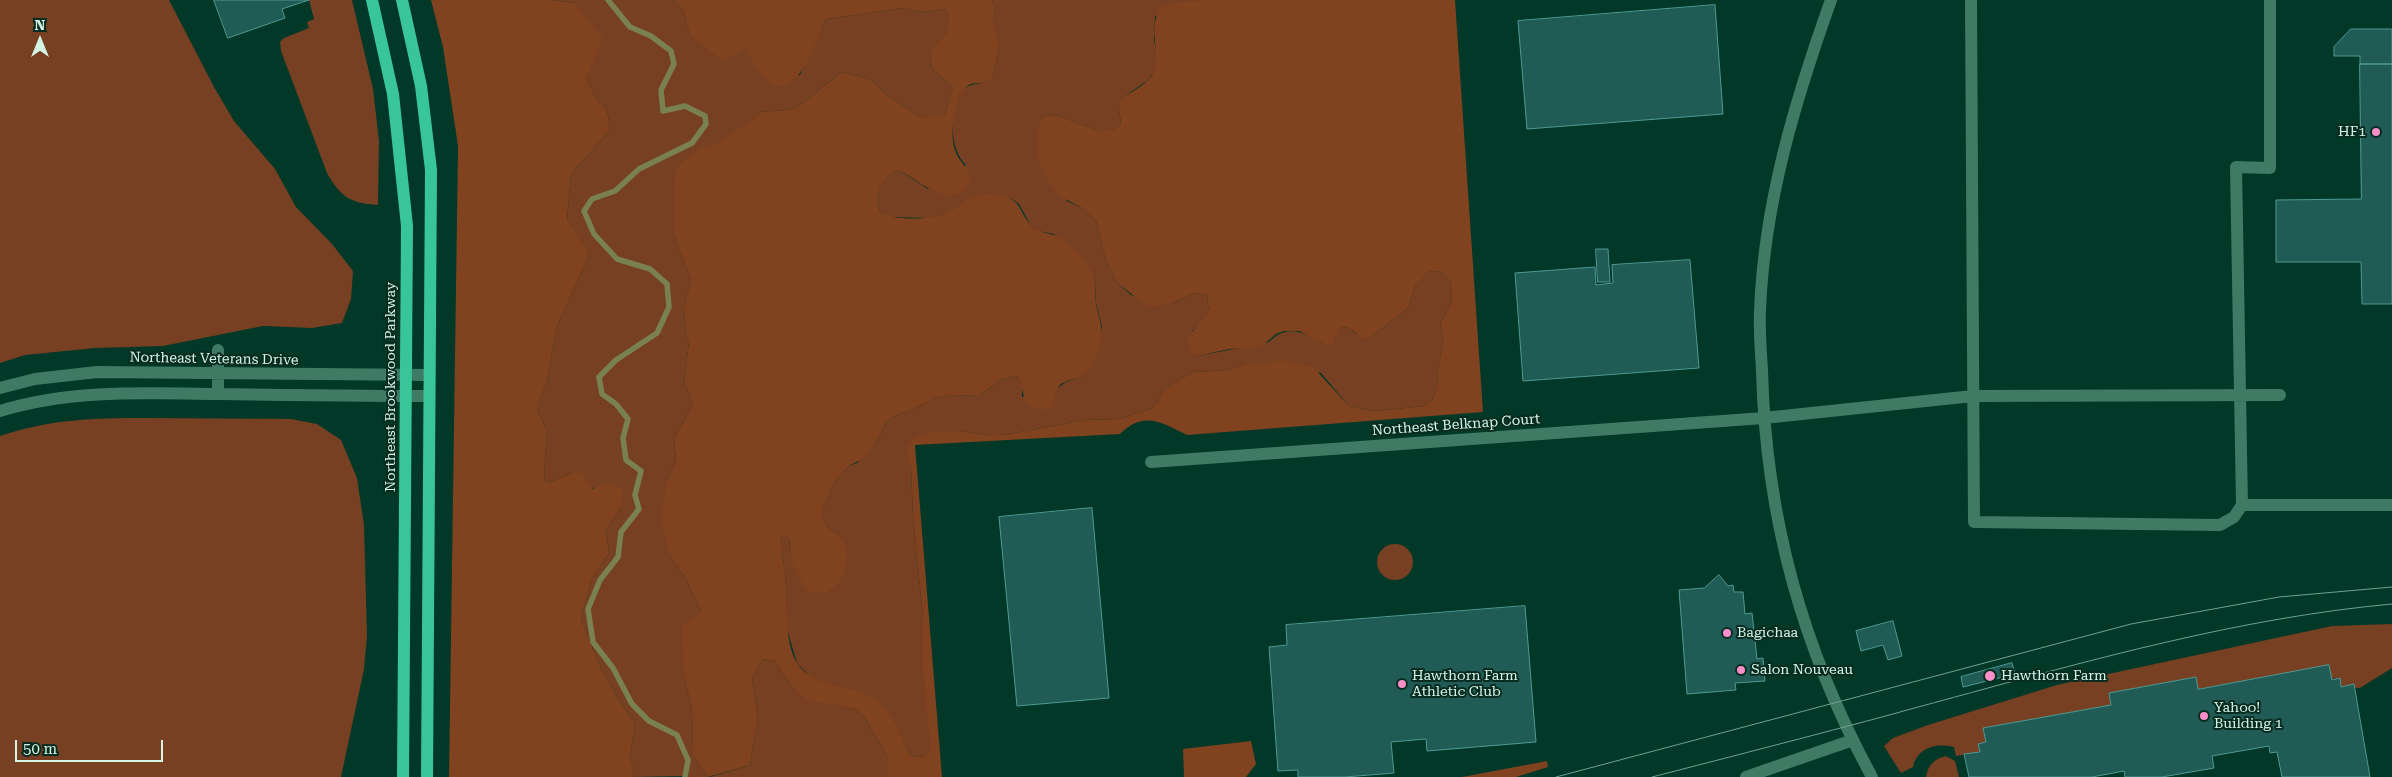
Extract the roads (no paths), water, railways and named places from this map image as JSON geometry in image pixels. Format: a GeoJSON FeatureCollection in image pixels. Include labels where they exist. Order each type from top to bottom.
{"type":"FeatureCollection","features":[{"type":"Feature","properties":{"kind":"main road","name":"Northeast Brookwood Parkway"},"geometry":{"type":"LineString","coordinates":[[372,0],[393,94],[405,202],[407,375],[404,777]]}},
{"type":"Feature","properties":{"kind":"main road"},"geometry":{"type":"LineString","coordinates":[[402,0],[421,86],[431,170],[427,777]]}},
{"type":"Feature","properties":{"kind":"street"},"geometry":{"type":"LineString","coordinates":[[1830,0],[1793,112],[1776,190],[1760,311],[1764,418],[1776,512],[1794,592],[1835,701],[1872,777]]}},
{"type":"Feature","properties":{"kind":"street"},"geometry":{"type":"LineString","coordinates":[[1971,0],[1974,522],[2220,525],[2234,518],[2242,505],[2236,167],[2270,168],[2270,0]]}},
{"type":"Feature","properties":{"kind":"street"},"geometry":{"type":"LineString","coordinates":[[218,350],[218,394]]}},
{"type":"Feature","properties":{"kind":"street","name":"Northeast Veterans Drive"},"geometry":{"type":"LineString","coordinates":[[0,388],[35,379],[97,372],[429,375]]}},
{"type":"Feature","properties":{"kind":"street"},"geometry":{"type":"LineString","coordinates":[[0,411],[38,401],[88,395],[429,396]]}},
{"type":"Feature","properties":{"kind":"street","name":"Northeast Belknap Court"},"geometry":{"type":"LineString","coordinates":[[1151,462],[1764,418],[1973,396],[2280,395]]}},
{"type":"Feature","properties":{"kind":"street"},"geometry":{"type":"LineString","coordinates":[[2242,505],[2392,505]]}},
{"type":"Feature","properties":{"kind":"street"},"geometry":{"type":"LineString","coordinates":[[1746,777],[1853,740]]}},
{"type":"Feature","properties":{"kind":"waterway"},"geometry":{"type":"LineString","coordinates":[[608,0],[630,27],[651,36],[671,51],[674,64],[661,90],[663,111],[685,106],[705,116],[706,124],[692,143],[639,169],[615,191],[592,199],[584,211],[594,234],[617,259],[650,269],[667,284],[669,307],[657,333],[616,360],[599,377],[602,394],[616,404],[628,419],[623,438],[626,460],[641,471],[635,495],[639,509],[621,532],[618,557],[600,580],[588,609],[593,642],[613,668],[632,704],[649,721],[677,735],[688,760],[685,777]]}},
{"type":"Feature","properties":{"kind":"tram line"},"geometry":{"type":"LineString","coordinates":[[1556,777],[2131,624],[2279,597],[2392,587]]}},
{"type":"Feature","properties":{"kind":"tram line"},"geometry":{"type":"LineString","coordinates":[[1652,777],[2166,642],[2278,619],[2392,604]]}},
{"type":"Feature","properties":{"kind":"place","name":"HF1"},"geometry":{"type":"Point","coordinates":[2376,132]}},
{"type":"Feature","properties":{"kind":"place","name":"Bagichaa"},"geometry":{"type":"Point","coordinates":[1727,633]}},
{"type":"Feature","properties":{"kind":"place","name":"Salon Nouveau"},"geometry":{"type":"Point","coordinates":[1741,670]}},
{"type":"Feature","properties":{"kind":"place","name":"Hawthorn Farm"},"geometry":{"type":"Point","coordinates":[1990,676]}},
{"type":"Feature","properties":{"kind":"place","name":"Hawthorn Farm Athletic Club"},"geometry":{"type":"Point","coordinates":[1402,684]}},
{"type":"Feature","properties":{"kind":"place","name":"Yahoo! Building 1"},"geometry":{"type":"Point","coordinates":[2204,716]}}]}
